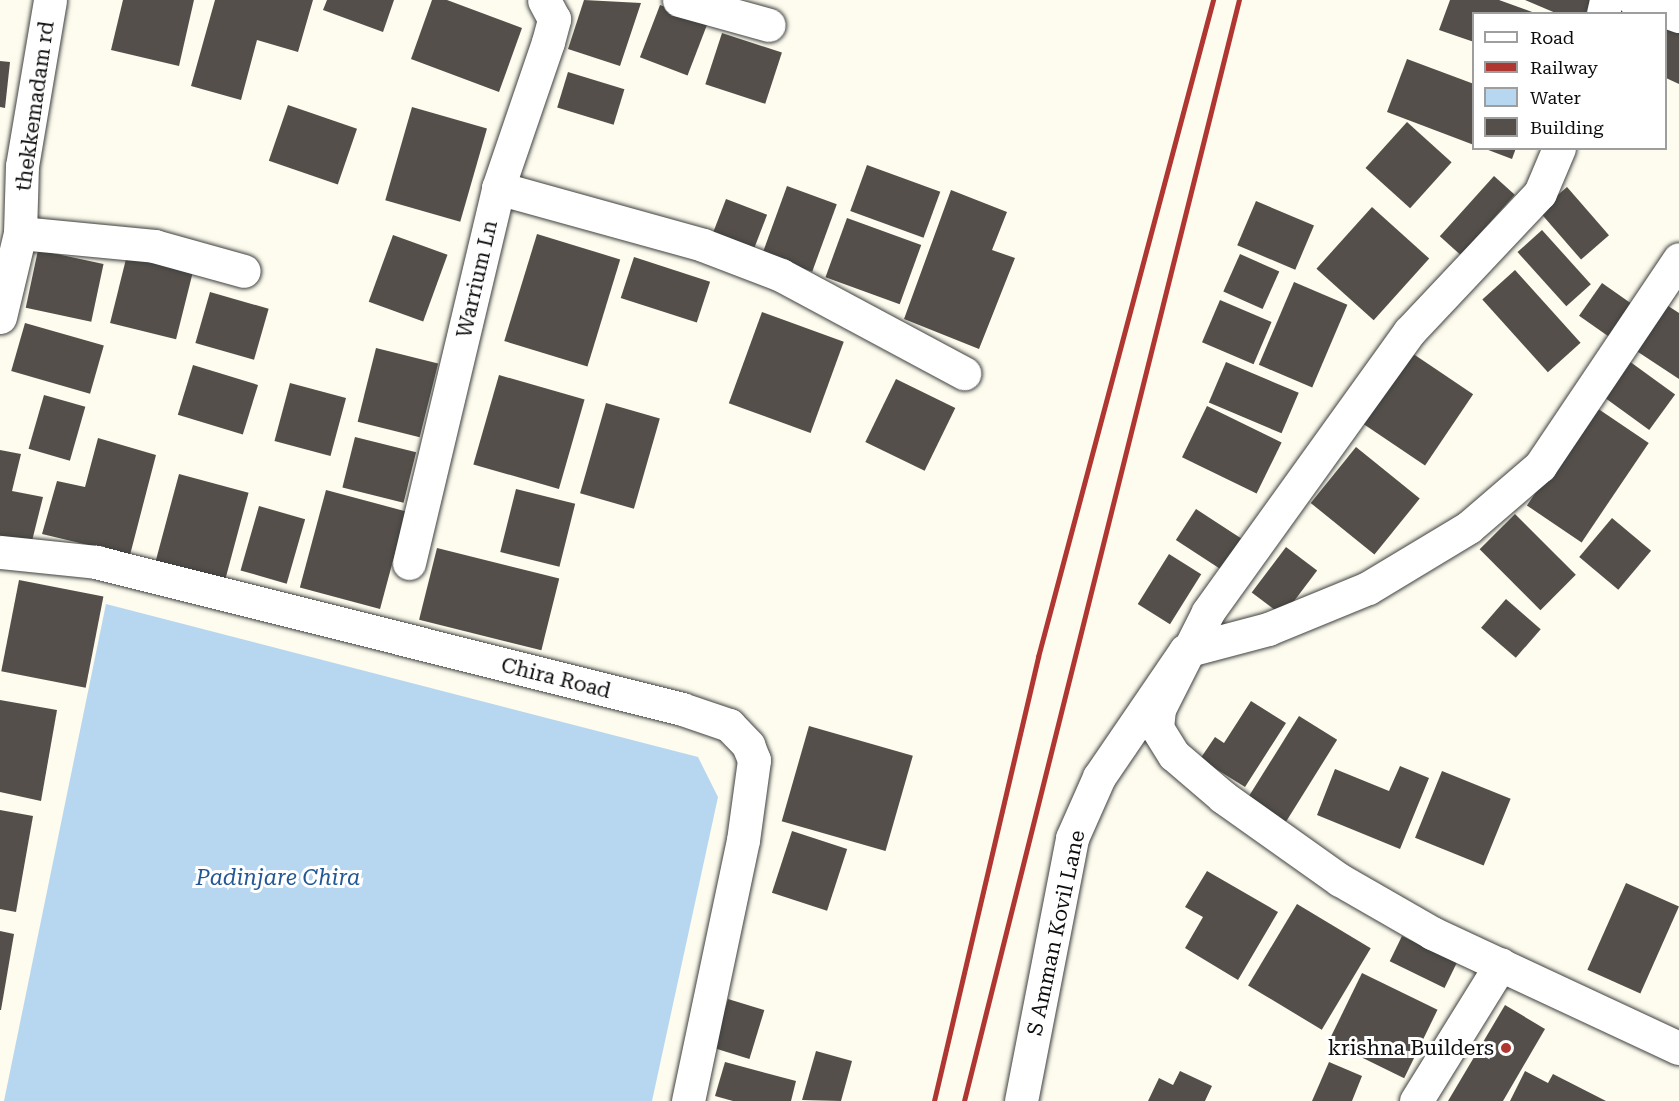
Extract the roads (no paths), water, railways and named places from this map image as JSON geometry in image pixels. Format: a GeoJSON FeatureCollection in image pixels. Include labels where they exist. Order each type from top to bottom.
{"type":"FeatureCollection","features":[{"type":"Feature","properties":{"kind":"street","name":"thekkemadam rd"},"geometry":{"type":"LineString","coordinates":[[0,317],[20,233],[11,165],[50,0]]}},
{"type":"Feature","properties":{"kind":"street","name":"Warrium Ln"},"geometry":{"type":"LineString","coordinates":[[409,564],[498,188],[554,19],[544,0]]}},
{"type":"Feature","properties":{"kind":"street"},"geometry":{"type":"LineString","coordinates":[[679,0],[769,26]]}},
{"type":"Feature","properties":{"kind":"street"},"geometry":{"type":"LineString","coordinates":[[1634,0],[1679,16]]}},
{"type":"Feature","properties":{"kind":"street"},"geometry":{"type":"LineString","coordinates":[[1558,150],[1540,193],[1409,332],[1208,612],[1185,651],[1158,718],[1157,728],[1174,755],[1223,797],[1340,880],[1432,933],[1679,1048]]}},
{"type":"Feature","properties":{"kind":"street"},"geometry":{"type":"LineString","coordinates":[[498,188],[703,245],[781,274],[964,374]]}},
{"type":"Feature","properties":{"kind":"street"},"geometry":{"type":"LineString","coordinates":[[20,233],[154,246],[244,271]]}},
{"type":"Feature","properties":{"kind":"street"},"geometry":{"type":"LineString","coordinates":[[1185,651],[1268,629],[1368,588],[1469,527],[1540,466],[1679,259]]}},
{"type":"Feature","properties":{"kind":"street","name":"Chira Road"},"geometry":{"type":"LineString","coordinates":[[0,552],[96,562],[682,709],[729,725],[748,745],[754,760],[743,840],[688,1101]]}},
{"type":"Feature","properties":{"kind":"street","name":"S Amman Kovil Lane"},"geometry":{"type":"LineString","coordinates":[[1021,1101],[1072,838],[1099,777],[1185,651]]}},
{"type":"Feature","properties":{"kind":"street"},"geometry":{"type":"LineString","coordinates":[[1416,1101],[1501,964]]}},
{"type":"Feature","properties":{"kind":"water","name":"Padinjare Chira"},"geometry":{"type":"Polygon","coordinates":[[[106,604],[698,757],[718,797],[652,1101],[4,1101],[106,604]]]}},
{"type":"Feature","properties":{"kind":"railway"},"geometry":{"type":"LineString","coordinates":[[934,1101],[1038,657],[1213,0]]}},
{"type":"Feature","properties":{"kind":"railway"},"geometry":{"type":"LineString","coordinates":[[964,1101],[1239,0]]}},
{"type":"Feature","properties":{"kind":"place","name":"krishna Builders"},"geometry":{"type":"Point","coordinates":[1506,1048]}}]}
